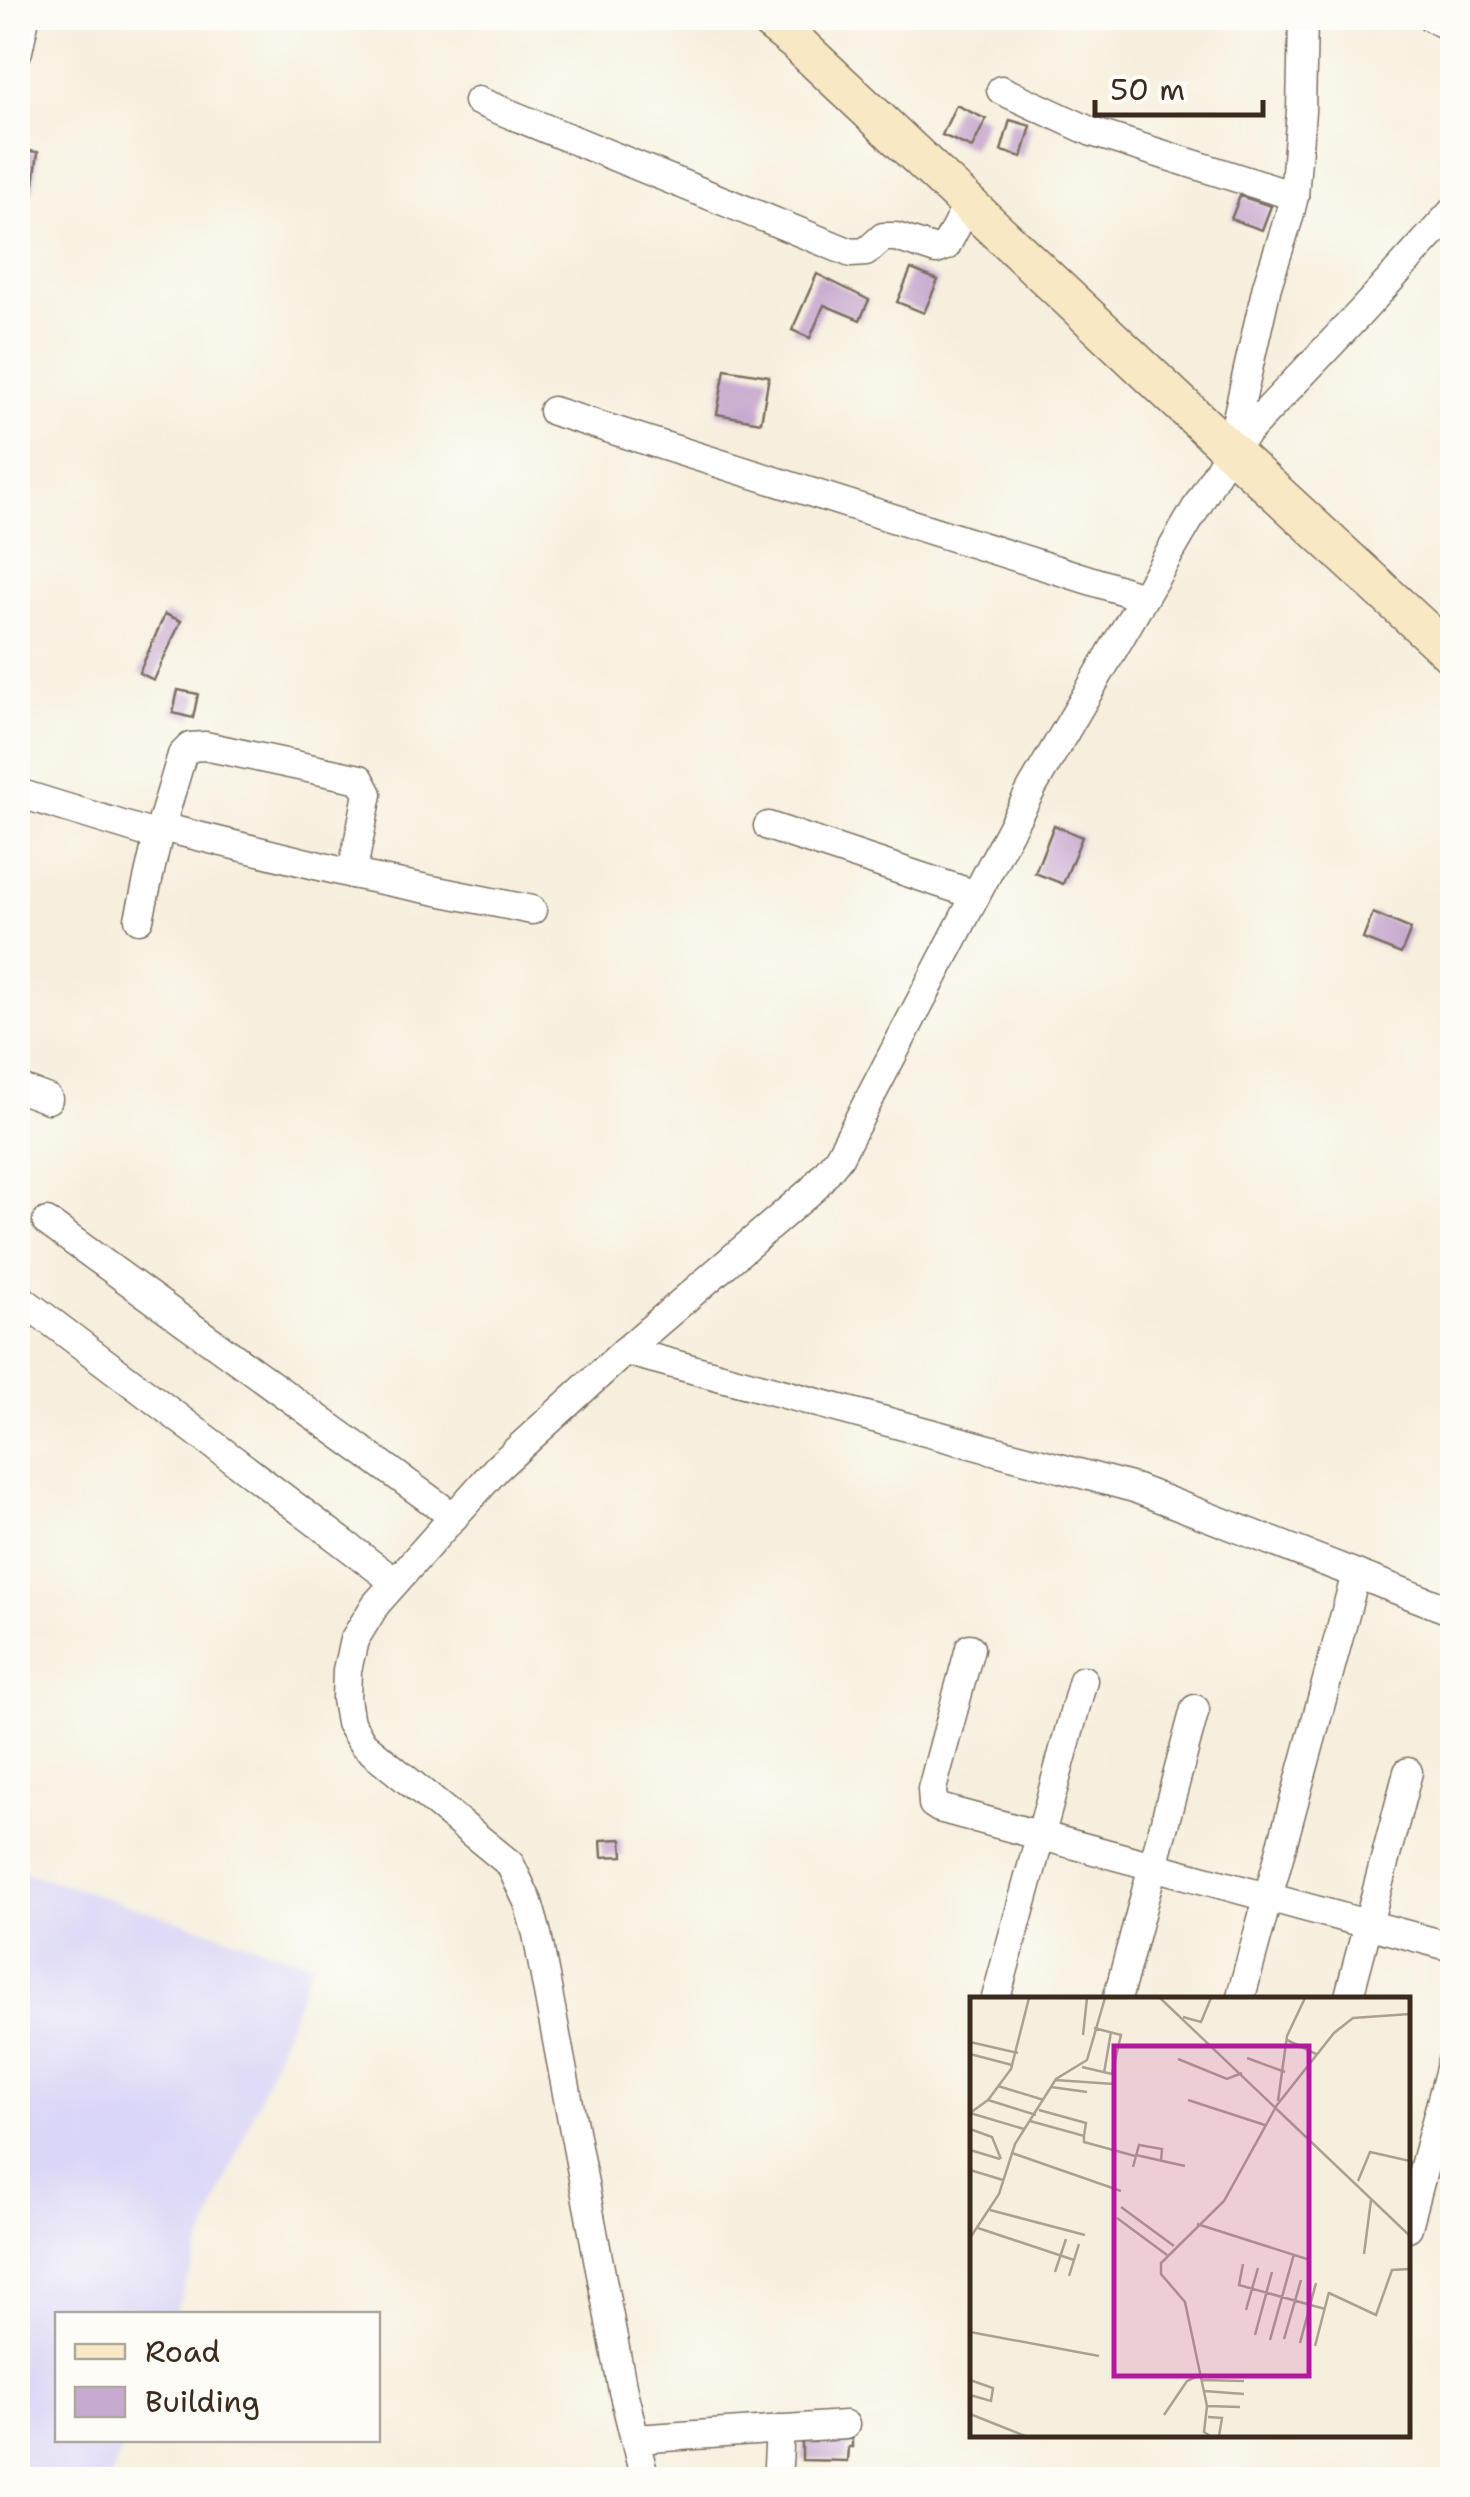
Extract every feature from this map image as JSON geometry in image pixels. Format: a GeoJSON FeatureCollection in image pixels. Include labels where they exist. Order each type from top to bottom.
{"type":"FeatureCollection","features":[{"type":"Feature","properties":{"kind":"main road"},"geometry":{"type":"LineString","coordinates":[[766,18],[1452,655]]}},
{"type":"Feature","properties":{"kind":"street"},"geometry":{"type":"LineString","coordinates":[[18,51],[25,18]]}},
{"type":"Feature","properties":{"kind":"street"},"geometry":{"type":"LineString","coordinates":[[1230,450],[1267,286],[1294,196],[1303,18]]}},
{"type":"Feature","properties":{"kind":"street"},"geometry":{"type":"LineString","coordinates":[[1432,18],[1452,28]]}},
{"type":"Feature","properties":{"kind":"street"},"geometry":{"type":"LineString","coordinates":[[1001,90],[1092,132],[1294,196]]}},
{"type":"Feature","properties":{"kind":"street"},"geometry":{"type":"LineString","coordinates":[[478,102],[852,253],[866,252],[883,237],[896,237],[936,250],[946,246],[968,204]]}},
{"type":"Feature","properties":{"kind":"street"},"geometry":{"type":"LineString","coordinates":[[646,2480],[623,2391],[538,1934],[528,1902],[510,1864],[363,1744],[350,1724],[346,1699],[354,1640],[376,1604],[497,1468],[828,1172],[1047,760],[1230,450],[1452,212]]}},
{"type":"Feature","properties":{"kind":"street"},"geometry":{"type":"LineString","coordinates":[[553,412],[1143,597]]}},
{"type":"Feature","properties":{"kind":"street"},"geometry":{"type":"LineString","coordinates":[[139,919],[182,755],[190,747],[205,746],[360,779],[368,794],[352,874]]}},
{"type":"Feature","properties":{"kind":"street"},"geometry":{"type":"LineString","coordinates":[[18,793],[160,832],[532,910]]}},
{"type":"Feature","properties":{"kind":"street"},"geometry":{"type":"LineString","coordinates":[[768,826],[976,894]]}},
{"type":"Feature","properties":{"kind":"street"},"geometry":{"type":"LineString","coordinates":[[18,1088],[48,1098]]}},
{"type":"Feature","properties":{"kind":"street"},"geometry":{"type":"LineString","coordinates":[[47,1222],[454,1517]]}},
{"type":"Feature","properties":{"kind":"street"},"geometry":{"type":"LineString","coordinates":[[21,1299],[396,1582]]}},
{"type":"Feature","properties":{"kind":"street"},"geometry":{"type":"LineString","coordinates":[[625,1352],[1134,1488],[1452,1612]]}},
{"type":"Feature","properties":{"kind":"street"},"geometry":{"type":"LineString","coordinates":[[1241,1997],[1356,1574]]}},
{"type":"Feature","properties":{"kind":"street"},"geometry":{"type":"LineString","coordinates":[[970,1648],[932,1789],[933,1804],[1452,1947]]}},
{"type":"Feature","properties":{"kind":"street"},"geometry":{"type":"LineString","coordinates":[[996,1997],[1083,1680]]}},
{"type":"Feature","properties":{"kind":"street"},"geometry":{"type":"LineString","coordinates":[[1118,1997],[1195,1709]]}},
{"type":"Feature","properties":{"kind":"street"},"geometry":{"type":"LineString","coordinates":[[1349,1997],[1408,1772]]}},
{"type":"Feature","properties":{"kind":"street"},"geometry":{"type":"LineString","coordinates":[[1410,2219],[1452,2062]]}},
{"type":"Feature","properties":{"kind":"street"},"geometry":{"type":"LineString","coordinates":[[635,2439],[844,2425]]}},
{"type":"Feature","properties":{"kind":"street"},"geometry":{"type":"LineString","coordinates":[[778,2464],[780,2429]]}},
{"type":"Feature","properties":{"kind":"shaded area"},"geometry":{"type":"Polygon","coordinates":[[[18,1870],[312,1963],[175,2312],[55,2312],[55,2442],[124,2442],[110,2479],[18,2479],[18,1870]]]}},
{"type":"Feature","properties":{"kind":"building"},"geometry":{"type":"Polygon","coordinates":[[[956,105],[986,119],[972,148],[942,135],[956,105]]]}},
{"type":"Feature","properties":{"kind":"building"},"geometry":{"type":"Polygon","coordinates":[[[1010,120],[1031,126],[1022,157],[1001,151],[1010,120]]]}},
{"type":"Feature","properties":{"kind":"building"},"geometry":{"type":"Polygon","coordinates":[[[20,150],[38,152],[33,191],[18,189],[20,150]]]}},
{"type":"Feature","properties":{"kind":"building"},"geometry":{"type":"Polygon","coordinates":[[[1240,196],[1271,206],[1262,230],[1231,219],[1240,196]]]}},
{"type":"Feature","properties":{"kind":"building"},"geometry":{"type":"Polygon","coordinates":[[[911,269],[938,280],[924,313],[897,302],[911,269]]]}},
{"type":"Feature","properties":{"kind":"building"},"geometry":{"type":"Polygon","coordinates":[[[817,274],[869,300],[860,320],[824,305],[810,338],[792,330],[817,274]]]}},
{"type":"Feature","properties":{"kind":"building"},"geometry":{"type":"Polygon","coordinates":[[[725,369],[769,376],[761,422],[717,414],[725,369]]]}},
{"type":"Feature","properties":{"kind":"building"},"geometry":{"type":"Polygon","coordinates":[[[165,614],[181,621],[154,680],[139,673],[165,614]]]}},
{"type":"Feature","properties":{"kind":"building"},"geometry":{"type":"Polygon","coordinates":[[[178,690],[198,694],[193,718],[173,713],[178,690]]]}},
{"type":"Feature","properties":{"kind":"building"},"geometry":{"type":"Polygon","coordinates":[[[1054,825],[1082,837],[1063,884],[1035,873],[1054,825]]]}},
{"type":"Feature","properties":{"kind":"building"},"geometry":{"type":"Polygon","coordinates":[[[1373,913],[1411,929],[1401,954],[1363,939],[1373,913]]]}},
{"type":"Feature","properties":{"kind":"building"},"geometry":{"type":"Polygon","coordinates":[[[622,1839],[623,1856],[602,1857],[601,1840],[622,1839]]]}},
{"type":"Feature","properties":{"kind":"building"},"geometry":{"type":"Polygon","coordinates":[[[852,2439],[847,2461],[802,2460],[802,2442],[852,2439]]]}}]}
